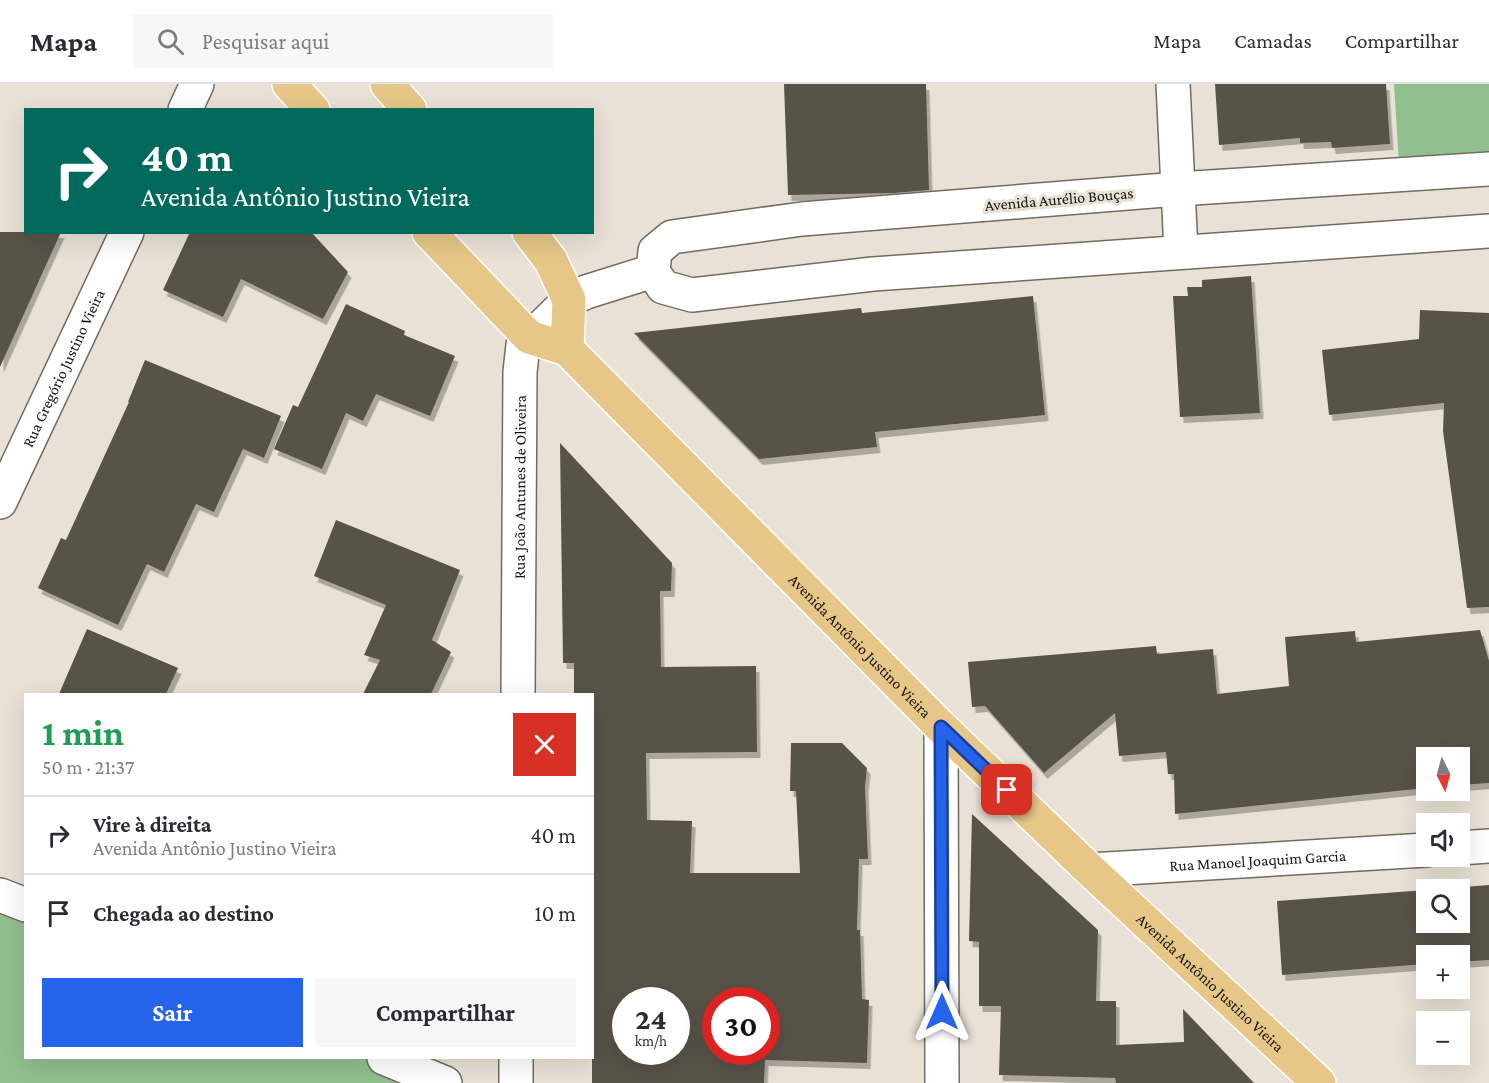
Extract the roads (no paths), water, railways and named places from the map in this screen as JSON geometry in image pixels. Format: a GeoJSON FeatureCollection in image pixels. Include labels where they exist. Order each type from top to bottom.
{"type":"FeatureCollection","features":[{"type":"Feature","properties":{"kind":"main road"},"geometry":{"type":"LineString","coordinates":[[289,84],[311,108]]}},
{"type":"Feature","properties":{"kind":"main road"},"geometry":{"type":"LineString","coordinates":[[387,84],[408,108]]}},
{"type":"Feature","properties":{"kind":"main road","name":"Avenida Antônio Justino Vieira"},"geometry":{"type":"LineString","coordinates":[[431,234],[529,337],[567,349],[941,727],[1090,870],[1319,1083]]}},
{"type":"Feature","properties":{"kind":"main road"},"geometry":{"type":"LineString","coordinates":[[531,234],[551,261],[569,300],[567,349]]}},
{"type":"Feature","properties":{"kind":"street"},"geometry":{"type":"LineString","coordinates":[[186,108],[197,84]]}},
{"type":"Feature","properties":{"kind":"street"},"geometry":{"type":"LineString","coordinates":[[1173,84],[1182,251]]}},
{"type":"Feature","properties":{"kind":"street","name":"Avenida Aurélio Bouças"},"geometry":{"type":"LineString","coordinates":[[653,272],[655,251],[672,237],[802,219],[1178,189],[1489,169]]}},
{"type":"Feature","properties":{"kind":"street"},"geometry":{"type":"LineString","coordinates":[[529,337],[569,300],[586,292],[653,272],[663,287],[692,295],[873,274],[1489,231]]}},
{"type":"Feature","properties":{"kind":"street","name":"Rua Gregório Justino Vieira"},"geometry":{"type":"LineString","coordinates":[[0,502],[126,234]]}},
{"type":"Feature","properties":{"kind":"street","name":"Rua João Antunes de Oliveira"},"geometry":{"type":"LineString","coordinates":[[518,693],[520,372],[523,345],[529,337]]}},
{"type":"Feature","properties":{"kind":"street"},"geometry":{"type":"LineString","coordinates":[[941,727],[942,1083]]}},
{"type":"Feature","properties":{"kind":"street"},"geometry":{"type":"LineString","coordinates":[[1470,847],[1489,846]]}},
{"type":"Feature","properties":{"kind":"street","name":"Rua Manoel Joaquim Garcia"},"geometry":{"type":"LineString","coordinates":[[1090,870],[1416,851]]}},
{"type":"Feature","properties":{"kind":"street"},"geometry":{"type":"LineString","coordinates":[[0,895],[24,905]]}},
{"type":"Feature","properties":{"kind":"street"},"geometry":{"type":"LineString","coordinates":[[386,1059],[444,1083]]}},
{"type":"Feature","properties":{"kind":"street"},"geometry":{"type":"LineString","coordinates":[[516,1059],[516,1083]]}}]}
